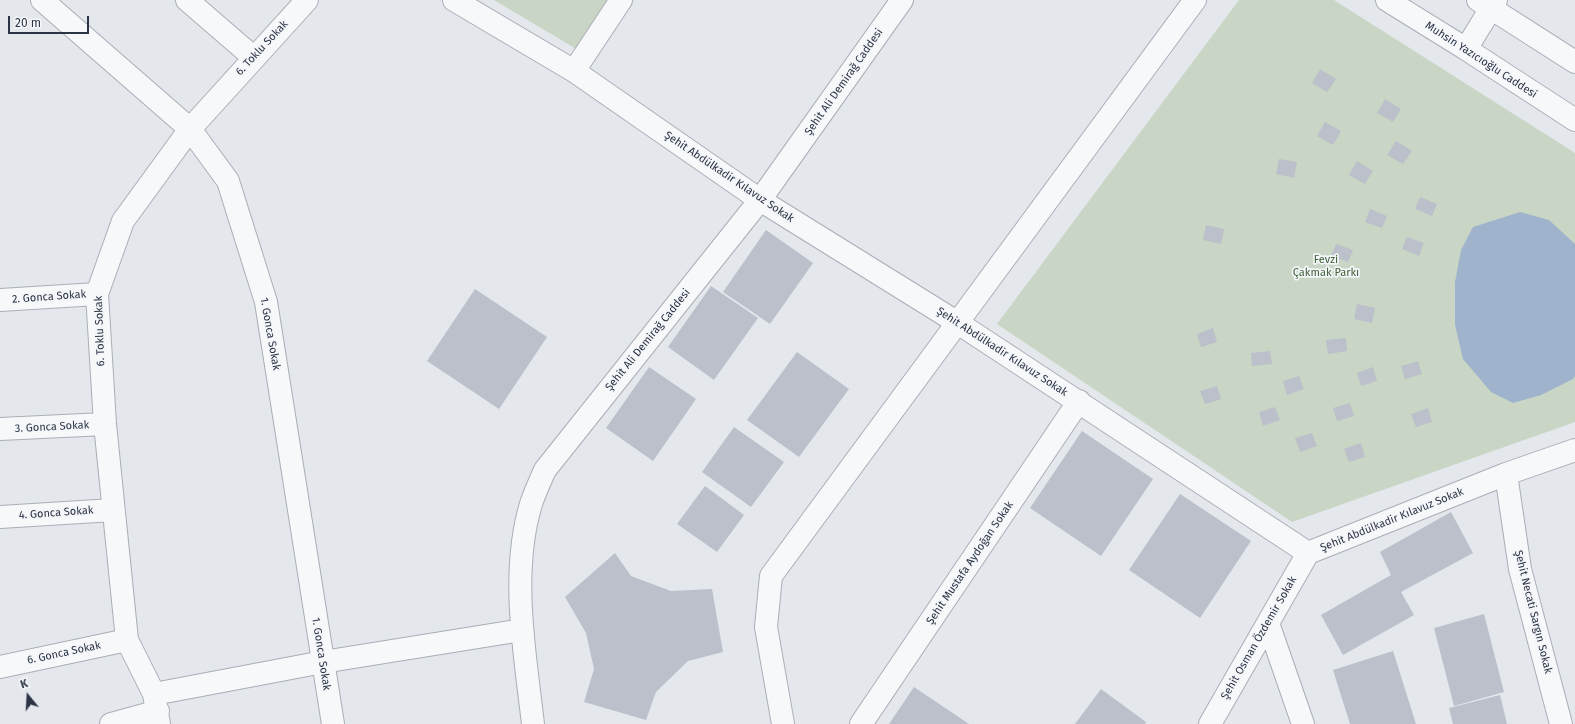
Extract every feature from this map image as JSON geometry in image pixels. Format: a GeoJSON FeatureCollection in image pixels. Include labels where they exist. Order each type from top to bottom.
{"type":"FeatureCollection","features":[{"type":"Feature","properties":{"kind":"street","name":"1. Gonca Sokak"},"geometry":{"type":"LineString","coordinates":[[42,0],[190,129],[228,181],[266,302],[333,724]]}},
{"type":"Feature","properties":{"kind":"street"},"geometry":{"type":"LineString","coordinates":[[186,0],[253,58]]}},
{"type":"Feature","properties":{"kind":"street","name":"6. Toklu Sokak"},"geometry":{"type":"LineString","coordinates":[[157,710],[127,640],[105,424],[97,294],[123,221],[190,129],[307,0]]}},
{"type":"Feature","properties":{"kind":"street","name":"Şehit Abdülkadir Kılavuz Sokak"},"geometry":{"type":"LineString","coordinates":[[454,0],[574,71],[760,200],[958,323],[1079,401],[1308,553],[1506,474],[1575,450]]}},
{"type":"Feature","properties":{"kind":"street"},"geometry":{"type":"LineString","coordinates":[[574,71],[621,0]]}},
{"type":"Feature","properties":{"kind":"street","name":"Şehit Ali Demirağ Caddesi"},"geometry":{"type":"LineString","coordinates":[[533,724],[522,630],[520,586],[524,545],[531,504],[545,470],[760,200],[902,0]]}},
{"type":"Feature","properties":{"kind":"street"},"geometry":{"type":"LineString","coordinates":[[784,724],[766,627],[771,576],[1195,0]]}},
{"type":"Feature","properties":{"kind":"street","name":"Muhsin Yazıcıoğlu Caddesi"},"geometry":{"type":"LineString","coordinates":[[1387,0],[1466,49],[1575,120]]}},
{"type":"Feature","properties":{"kind":"street"},"geometry":{"type":"LineString","coordinates":[[1466,49],[1488,3],[1575,62]]}},
{"type":"Feature","properties":{"kind":"street","name":"2. Gonca Sokak"},"geometry":{"type":"LineString","coordinates":[[0,300],[97,294]]}},
{"type":"Feature","properties":{"kind":"street","name":"Şehit Mustafa Aydoğan Sokak"},"geometry":{"type":"LineString","coordinates":[[861,724],[1079,401]]}},
{"type":"Feature","properties":{"kind":"street","name":"3. Gonca Sokak"},"geometry":{"type":"LineString","coordinates":[[0,429],[105,424]]}},
{"type":"Feature","properties":{"kind":"street","name":"Şehit Necati Sargın Sokak"},"geometry":{"type":"LineString","coordinates":[[1506,474],[1520,569],[1561,724]]}},
{"type":"Feature","properties":{"kind":"street","name":"4. Gonca Sokak"},"geometry":{"type":"LineString","coordinates":[[0,517],[113,510]]}},
{"type":"Feature","properties":{"kind":"street","name":"Şehit Osman Özdemir Sokak"},"geometry":{"type":"LineString","coordinates":[[1210,724],[1308,553]]}},
{"type":"Feature","properties":{"kind":"street"},"geometry":{"type":"LineString","coordinates":[[1268,623],[1303,724]]}},
{"type":"Feature","properties":{"kind":"street"},"geometry":{"type":"LineString","coordinates":[[111,724],[323,662],[522,630]]}},
{"type":"Feature","properties":{"kind":"street","name":"6. Gonca Sokak"},"geometry":{"type":"LineString","coordinates":[[0,666],[127,640]]}},
{"type":"Feature","properties":{"kind":"green space"},"geometry":{"type":"Polygon","coordinates":[[[494,0],[607,0],[578,50],[494,0]]]}},
{"type":"Feature","properties":{"kind":"green space","name":"Fevzi Çakmak Parkı"},"geometry":{"type":"Polygon","coordinates":[[[1239,0],[1334,0],[1575,153],[1575,422],[1292,522],[997,324],[1239,0]]]}},
{"type":"Feature","properties":{"kind":"water"},"geometry":{"type":"Polygon","coordinates":[[[1520,212],[1549,220],[1575,244],[1575,376],[1573,379],[1541,395],[1513,403],[1491,392],[1463,359],[1455,325],[1455,282],[1461,250],[1473,227],[1520,212]]]}},
{"type":"Feature","properties":{"kind":"building"},"geometry":{"type":"Polygon","coordinates":[[[1320,69],[1336,79],[1327,92],[1312,83],[1320,69]]]}},
{"type":"Feature","properties":{"kind":"building"},"geometry":{"type":"Polygon","coordinates":[[[1385,99],[1401,109],[1393,122],[1377,113],[1385,99]]]}},
{"type":"Feature","properties":{"kind":"building"},"geometry":{"type":"Polygon","coordinates":[[[1325,122],[1341,131],[1333,145],[1317,136],[1325,122]]]}},
{"type":"Feature","properties":{"kind":"building"},"geometry":{"type":"Polygon","coordinates":[[[1396,141],[1412,151],[1403,164],[1387,155],[1396,141]]]}},
{"type":"Feature","properties":{"kind":"building"},"geometry":{"type":"Polygon","coordinates":[[[1279,159],[1297,162],[1294,178],[1276,174],[1279,159]]]}},
{"type":"Feature","properties":{"kind":"building"},"geometry":{"type":"Polygon","coordinates":[[[1357,161],[1373,171],[1365,184],[1349,175],[1357,161]]]}},
{"type":"Feature","properties":{"kind":"building"},"geometry":{"type":"Polygon","coordinates":[[[1420,197],[1437,204],[1432,216],[1415,209],[1420,197]]]}},
{"type":"Feature","properties":{"kind":"building"},"geometry":{"type":"Polygon","coordinates":[[[1370,209],[1387,216],[1382,228],[1365,222],[1370,209]]]}},
{"type":"Feature","properties":{"kind":"building"},"geometry":{"type":"Polygon","coordinates":[[[1206,225],[1224,229],[1221,244],[1203,240],[1206,225]]]}},
{"type":"Feature","properties":{"kind":"building"},"geometry":{"type":"Polygon","coordinates":[[[766,230],[813,263],[770,324],[723,292],[766,230]]]}},
{"type":"Feature","properties":{"kind":"building"},"geometry":{"type":"Polygon","coordinates":[[[1407,237],[1424,243],[1419,256],[1402,249],[1407,237]]]}},
{"type":"Feature","properties":{"kind":"building"},"geometry":{"type":"Polygon","coordinates":[[[1336,244],[1353,250],[1348,262],[1331,256],[1336,244]]]}},
{"type":"Feature","properties":{"kind":"building"},"geometry":{"type":"Polygon","coordinates":[[[711,286],[758,318],[714,380],[668,347],[711,286]]]}},
{"type":"Feature","properties":{"kind":"building"},"geometry":{"type":"Polygon","coordinates":[[[475,289],[547,337],[499,409],[427,361],[475,289]]]}},
{"type":"Feature","properties":{"kind":"building"},"geometry":{"type":"Polygon","coordinates":[[[1357,304],[1375,308],[1372,323],[1354,319],[1357,304]]]}},
{"type":"Feature","properties":{"kind":"building"},"geometry":{"type":"Polygon","coordinates":[[[1213,328],[1217,342],[1201,347],[1197,334],[1213,328]]]}},
{"type":"Feature","properties":{"kind":"building"},"geometry":{"type":"Polygon","coordinates":[[[1346,338],[1347,351],[1328,354],[1326,340],[1346,338]]]}},
{"type":"Feature","properties":{"kind":"building"},"geometry":{"type":"Polygon","coordinates":[[[1270,351],[1272,364],[1252,366],[1251,353],[1270,351]]]}},
{"type":"Feature","properties":{"kind":"building"},"geometry":{"type":"Polygon","coordinates":[[[797,352],[849,389],[799,457],[747,420],[797,352]]]}},
{"type":"Feature","properties":{"kind":"building"},"geometry":{"type":"Polygon","coordinates":[[[1418,361],[1422,374],[1405,379],[1401,366],[1418,361]]]}},
{"type":"Feature","properties":{"kind":"building"},"geometry":{"type":"Polygon","coordinates":[[[649,367],[696,399],[653,461],[606,428],[649,367]]]}},
{"type":"Feature","properties":{"kind":"building"},"geometry":{"type":"Polygon","coordinates":[[[1373,367],[1377,381],[1361,386],[1357,373],[1373,367]]]}},
{"type":"Feature","properties":{"kind":"building"},"geometry":{"type":"Polygon","coordinates":[[[1299,376],[1304,389],[1287,395],[1283,381],[1299,376]]]}},
{"type":"Feature","properties":{"kind":"building"},"geometry":{"type":"Polygon","coordinates":[[[1217,386],[1221,399],[1205,404],[1200,391],[1217,386]]]}},
{"type":"Feature","properties":{"kind":"building"},"geometry":{"type":"Polygon","coordinates":[[[1350,403],[1354,416],[1337,421],[1333,408],[1350,403]]]}},
{"type":"Feature","properties":{"kind":"building"},"geometry":{"type":"Polygon","coordinates":[[[1275,407],[1280,420],[1263,426],[1259,412],[1275,407]]]}},
{"type":"Feature","properties":{"kind":"building"},"geometry":{"type":"Polygon","coordinates":[[[1428,408],[1432,422],[1416,427],[1411,414],[1428,408]]]}},
{"type":"Feature","properties":{"kind":"building"},"geometry":{"type":"Polygon","coordinates":[[[734,427],[784,462],[751,507],[702,472],[734,427]]]}},
{"type":"Feature","properties":{"kind":"building"},"geometry":{"type":"Polygon","coordinates":[[[1082,431],[1153,479],[1101,556],[1030,508],[1082,431]]]}},
{"type":"Feature","properties":{"kind":"building"},"geometry":{"type":"Polygon","coordinates":[[[1312,433],[1317,446],[1300,452],[1295,438],[1312,433]]]}},
{"type":"Feature","properties":{"kind":"building"},"geometry":{"type":"Polygon","coordinates":[[[1361,443],[1365,457],[1349,462],[1344,449],[1361,443]]]}},
{"type":"Feature","properties":{"kind":"building"},"geometry":{"type":"Polygon","coordinates":[[[705,486],[744,515],[717,552],[677,524],[705,486]]]}},
{"type":"Feature","properties":{"kind":"building"},"geometry":{"type":"Polygon","coordinates":[[[1180,494],[1251,541],[1200,618],[1129,570],[1180,494]]]}},
{"type":"Feature","properties":{"kind":"building"},"geometry":{"type":"Polygon","coordinates":[[[1451,512],[1473,553],[1401,592],[1414,615],[1343,655],[1321,615],[1391,575],[1380,552],[1451,512]]]}},
{"type":"Feature","properties":{"kind":"building"},"geometry":{"type":"Polygon","coordinates":[[[615,553],[631,576],[671,591],[712,589],[723,652],[688,661],[656,692],[646,720],[584,702],[594,669],[586,633],[565,597],[615,553]]]}},
{"type":"Feature","properties":{"kind":"building"},"geometry":{"type":"Polygon","coordinates":[[[1484,614],[1504,692],[1454,706],[1434,628],[1484,614]]]}},
{"type":"Feature","properties":{"kind":"building"},"geometry":{"type":"Polygon","coordinates":[[[1393,651],[1416,724],[1350,724],[1333,670],[1393,651]]]}},
{"type":"Feature","properties":{"kind":"building"},"geometry":{"type":"Polygon","coordinates":[[[914,687],[969,724],[889,724],[914,687]]]}},
{"type":"Feature","properties":{"kind":"building"},"geometry":{"type":"Polygon","coordinates":[[[1101,689],[1146,722],[1145,724],[1075,724],[1101,689]]]}},
{"type":"Feature","properties":{"kind":"building"},"geometry":{"type":"Polygon","coordinates":[[[1500,695],[1507,724],[1453,724],[1449,708],[1500,695]]]}}]}
